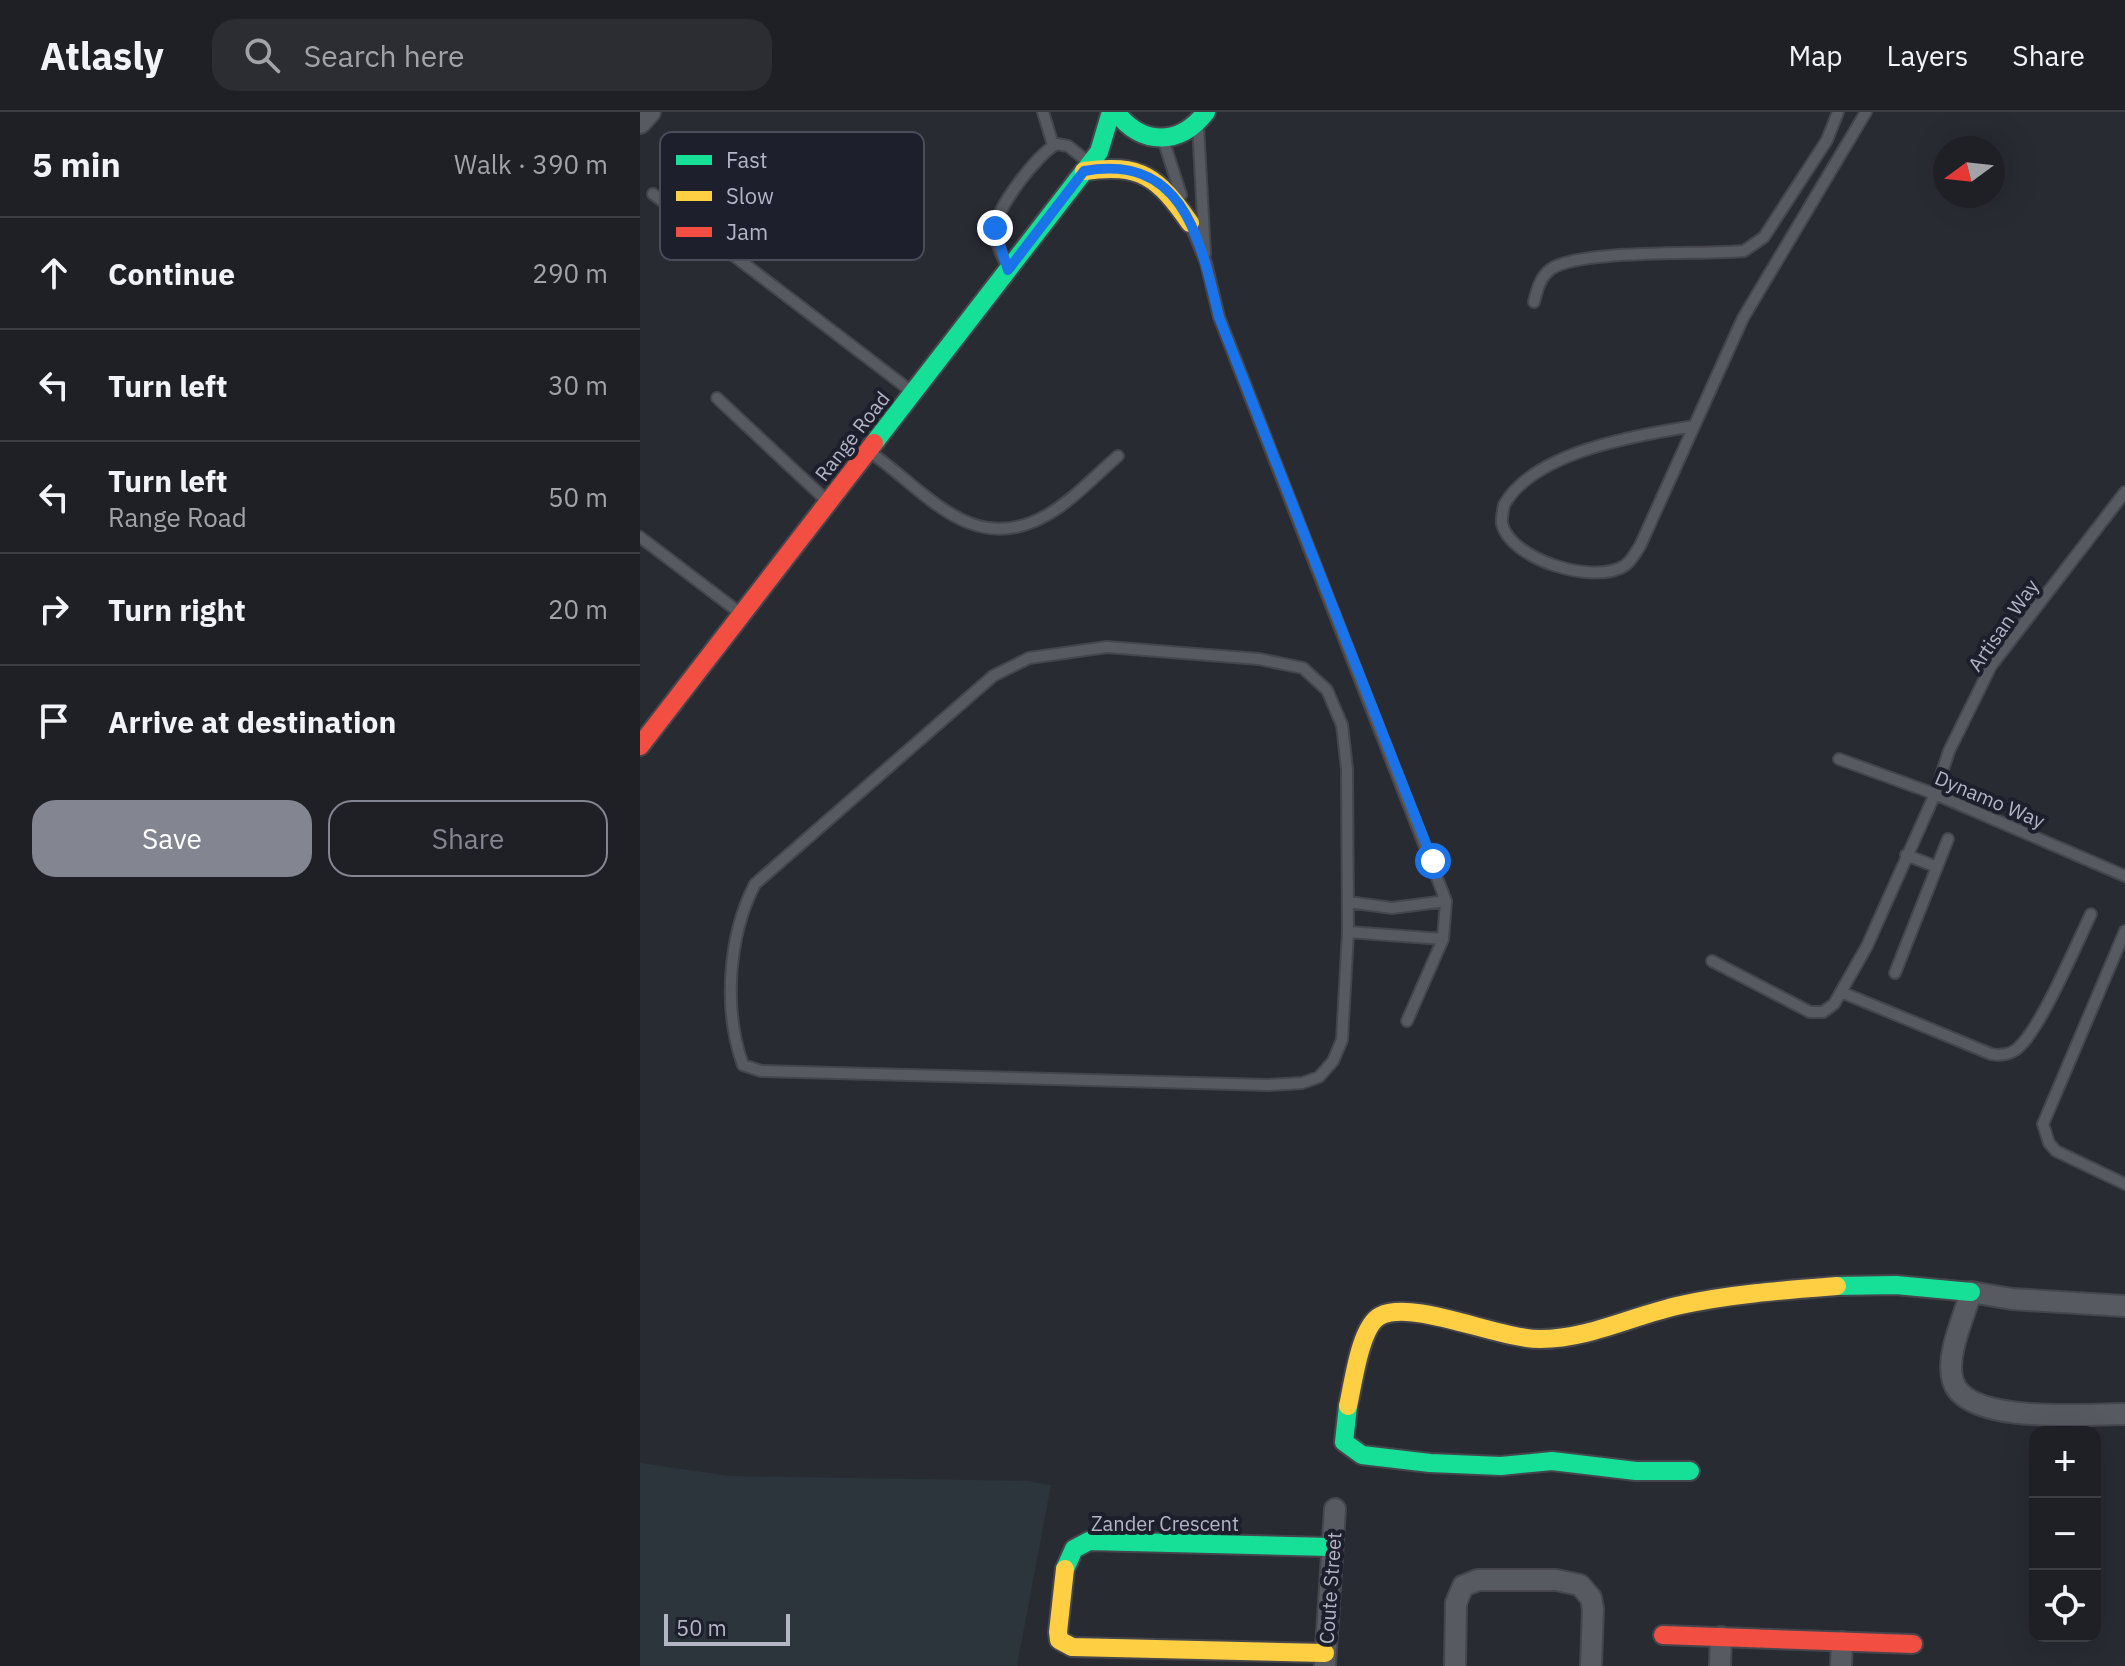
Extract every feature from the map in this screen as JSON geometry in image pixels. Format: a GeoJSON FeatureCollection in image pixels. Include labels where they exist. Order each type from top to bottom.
{"type":"FeatureCollection","features":[{"type":"Feature","properties":{"kind":"street"},"geometry":{"type":"LineString","coordinates":[[640,123],[650,112]]}},
{"type":"Feature","properties":{"kind":"street"},"geometry":{"type":"LineString","coordinates":[[1114,112],[1138,134],[1164,140],[1176,137],[1202,118]]}},
{"type":"Feature","properties":{"kind":"street","name":"Range Road"},"geometry":{"type":"LineString","coordinates":[[640,746],[1091,162],[1114,112]]}},
{"type":"Feature","properties":{"kind":"street","name":"Range Road"},"geometry":{"type":"LineString","coordinates":[[1091,162],[1138,134]]}},
{"type":"Feature","properties":{"kind":"street"},"geometry":{"type":"LineString","coordinates":[[1091,162],[1149,174],[1165,186],[1190,223]]}},
{"type":"Feature","properties":{"kind":"street"},"geometry":{"type":"LineString","coordinates":[[1690,1471],[1636,1471],[1552,1461],[1501,1466],[1430,1463],[1356,1452],[1344,1442],[1343,1428],[1368,1330],[1381,1315],[1398,1313],[1440,1318],[1519,1339],[1543,1339],[1574,1335],[1703,1300],[1840,1283],[1884,1283],[2026,1300],[2125,1306]]}},
{"type":"Feature","properties":{"kind":"street"},"geometry":{"type":"LineString","coordinates":[[1971,1292],[1952,1366],[1952,1380],[1959,1395],[1976,1405],[2010,1412],[2125,1414]]}},
{"type":"Feature","properties":{"kind":"street","name":"Coute Street"},"geometry":{"type":"LineString","coordinates":[[1325,1659],[1335,1509]]}},
{"type":"Feature","properties":{"kind":"street","name":"Zander Crescent"},"geometry":{"type":"LineString","coordinates":[[1325,1659],[1072,1647],[1059,1640],[1057,1619],[1068,1560],[1073,1550],[1089,1541],[1331,1547]]}},
{"type":"Feature","properties":{"kind":"street"},"geometry":{"type":"LineString","coordinates":[[1455,1666],[1458,1595],[1463,1586],[1478,1580],[1556,1580],[1580,1585],[1591,1598],[1593,1609],[1591,1666]]}},
{"type":"Feature","properties":{"kind":"street"},"geometry":{"type":"LineString","coordinates":[[1663,1635],[1913,1644]]}},
{"type":"Feature","properties":{"kind":"street"},"geometry":{"type":"LineString","coordinates":[[1720,1666],[1721,1637]]}},
{"type":"Feature","properties":{"kind":"street"},"geometry":{"type":"LineString","coordinates":[[1841,1666],[1842,1642]]}},
{"type":"Feature","properties":{"kind":"lane"},"geometry":{"type":"LineString","coordinates":[[1043,112],[1053,145]]}},
{"type":"Feature","properties":{"kind":"lane"},"geometry":{"type":"LineString","coordinates":[[1534,302],[1545,275],[1560,264],[1642,254],[1735,252],[1755,245],[1764,237],[1827,140],[1838,112]]}},
{"type":"Feature","properties":{"kind":"lane"},"geometry":{"type":"LineString","coordinates":[[1694,426],[1605,444],[1533,475],[1504,505],[1504,529],[1514,541],[1552,566],[1596,573],[1623,567],[1640,546],[1743,318],[1866,112]]}},
{"type":"Feature","properties":{"kind":"lane"},"geometry":{"type":"LineString","coordinates":[[1202,118],[1206,263]]}},
{"type":"Feature","properties":{"kind":"lane"},"geometry":{"type":"LineString","coordinates":[[1164,140],[1206,263],[1219,317],[1446,901],[1443,939],[1407,1021]]}},
{"type":"Feature","properties":{"kind":"lane"},"geometry":{"type":"LineString","coordinates":[[1053,145],[1068,146],[1091,162]]}},
{"type":"Feature","properties":{"kind":"lane"},"geometry":{"type":"LineString","coordinates":[[1008,270],[996,236],[997,219],[1002,207],[1053,145]]}},
{"type":"Feature","properties":{"kind":"lane"},"geometry":{"type":"LineString","coordinates":[[653,194],[660,199]]}},
{"type":"Feature","properties":{"kind":"lane"},"geometry":{"type":"LineString","coordinates":[[739,260],[913,393]]}},
{"type":"Feature","properties":{"kind":"lane"},"geometry":{"type":"LineString","coordinates":[[717,398],[829,502]]}},
{"type":"Feature","properties":{"kind":"lane"},"geometry":{"type":"LineString","coordinates":[[868,451],[960,520],[994,531],[1016,528],[1048,515],[1118,456]]}},
{"type":"Feature","properties":{"kind":"lane","name":"Artisan Way"},"geometry":{"type":"LineString","coordinates":[[1841,992],[1867,946],[1935,794],[1949,751],[1991,666],[2125,492]]}},
{"type":"Feature","properties":{"kind":"lane"},"geometry":{"type":"LineString","coordinates":[[640,537],[742,614]]}},
{"type":"Feature","properties":{"kind":"lane"},"geometry":{"type":"LineString","coordinates":[[1107,647],[1259,659],[1303,668],[1327,690],[1342,725],[1347,769],[1348,932],[1342,1040],[1319,1077],[1302,1083],[761,1071],[743,1065],[734,1041],[733,957],[740,913],[755,884],[969,695],[993,676],[1029,658],[1107,647]]}},
{"type":"Feature","properties":{"kind":"lane","name":"Dynamo Way"},"geometry":{"type":"LineString","coordinates":[[1839,759],[1935,794],[2125,876]]}},
{"type":"Feature","properties":{"kind":"lane"},"geometry":{"type":"LineString","coordinates":[[1895,973],[1948,839]]}},
{"type":"Feature","properties":{"kind":"lane"},"geometry":{"type":"LineString","coordinates":[[1906,855],[1937,867]]}},
{"type":"Feature","properties":{"kind":"lane"},"geometry":{"type":"LineString","coordinates":[[1348,902],[1392,908],[1446,901]]}},
{"type":"Feature","properties":{"kind":"lane"},"geometry":{"type":"LineString","coordinates":[[1712,961],[1810,1012],[1831,1008],[1841,992],[1991,1054],[2012,1052],[2021,1046],[2034,1025],[2091,914]]}},
{"type":"Feature","properties":{"kind":"lane"},"geometry":{"type":"LineString","coordinates":[[2125,931],[2043,1124],[2049,1143],[2056,1151],[2125,1184]]}},
{"type":"Feature","properties":{"kind":"lane"},"geometry":{"type":"LineString","coordinates":[[1348,932],[1443,939]]}},
{"type":"Feature","properties":{"kind":"shaded area"},"geometry":{"type":"Polygon","coordinates":[[[640,1463],[730,1476],[1028,1481],[1051,1485],[1017,1666],[640,1666],[640,1463]]]}},
{"type":"Feature","properties":{"kind":"traffic: fast"},"geometry":{"type":"LineString","coordinates":[[874,443],[1099,152],[1111,112]]}},
{"type":"Feature","properties":{"kind":"traffic: fast"},"geometry":{"type":"LineString","coordinates":[[1116,112],[1137,131],[1161,138],[1185,131],[1206,112]]}},
{"type":"Feature","properties":{"kind":"traffic: fast"},"geometry":{"type":"LineString","coordinates":[[1837,1286],[1896,1285],[1971,1292]]}},
{"type":"Feature","properties":{"kind":"traffic: fast"},"geometry":{"type":"LineString","coordinates":[[1348,1406],[1344,1442],[1362,1455],[1430,1463],[1501,1466],[1552,1461],[1636,1471],[1690,1471]]}},
{"type":"Feature","properties":{"kind":"traffic: fast"},"geometry":{"type":"LineString","coordinates":[[1065,1569],[1074,1549],[1089,1541],[1331,1547]]}},
{"type":"Feature","properties":{"kind":"traffic: slow"},"geometry":{"type":"LineString","coordinates":[[1084,171],[1120,169],[1146,177],[1168,194],[1190,223]]}},
{"type":"Feature","properties":{"kind":"traffic: slow"},"geometry":{"type":"LineString","coordinates":[[1348,1406],[1367,1331],[1380,1316],[1395,1312],[1434,1316],[1522,1337],[1558,1338],[1700,1301],[1837,1286]]}},
{"type":"Feature","properties":{"kind":"traffic: slow"},"geometry":{"type":"LineString","coordinates":[[1065,1569],[1058,1632],[1059,1640],[1072,1647],[1325,1653]]}},
{"type":"Feature","properties":{"kind":"traffic: jam"},"geometry":{"type":"LineString","coordinates":[[640,746],[874,443]]}},
{"type":"Feature","properties":{"kind":"traffic: jam"},"geometry":{"type":"LineString","coordinates":[[1663,1635],[1913,1644]]}},
{"type":"Feature","properties":{"kind":"route"},"geometry":{"type":"LineString","coordinates":[[995,228],[1008,270],[1084,171],[1127,167],[1149,174],[1165,186],[1190,223],[1206,263],[1219,317],[1433,861]]}}]}
